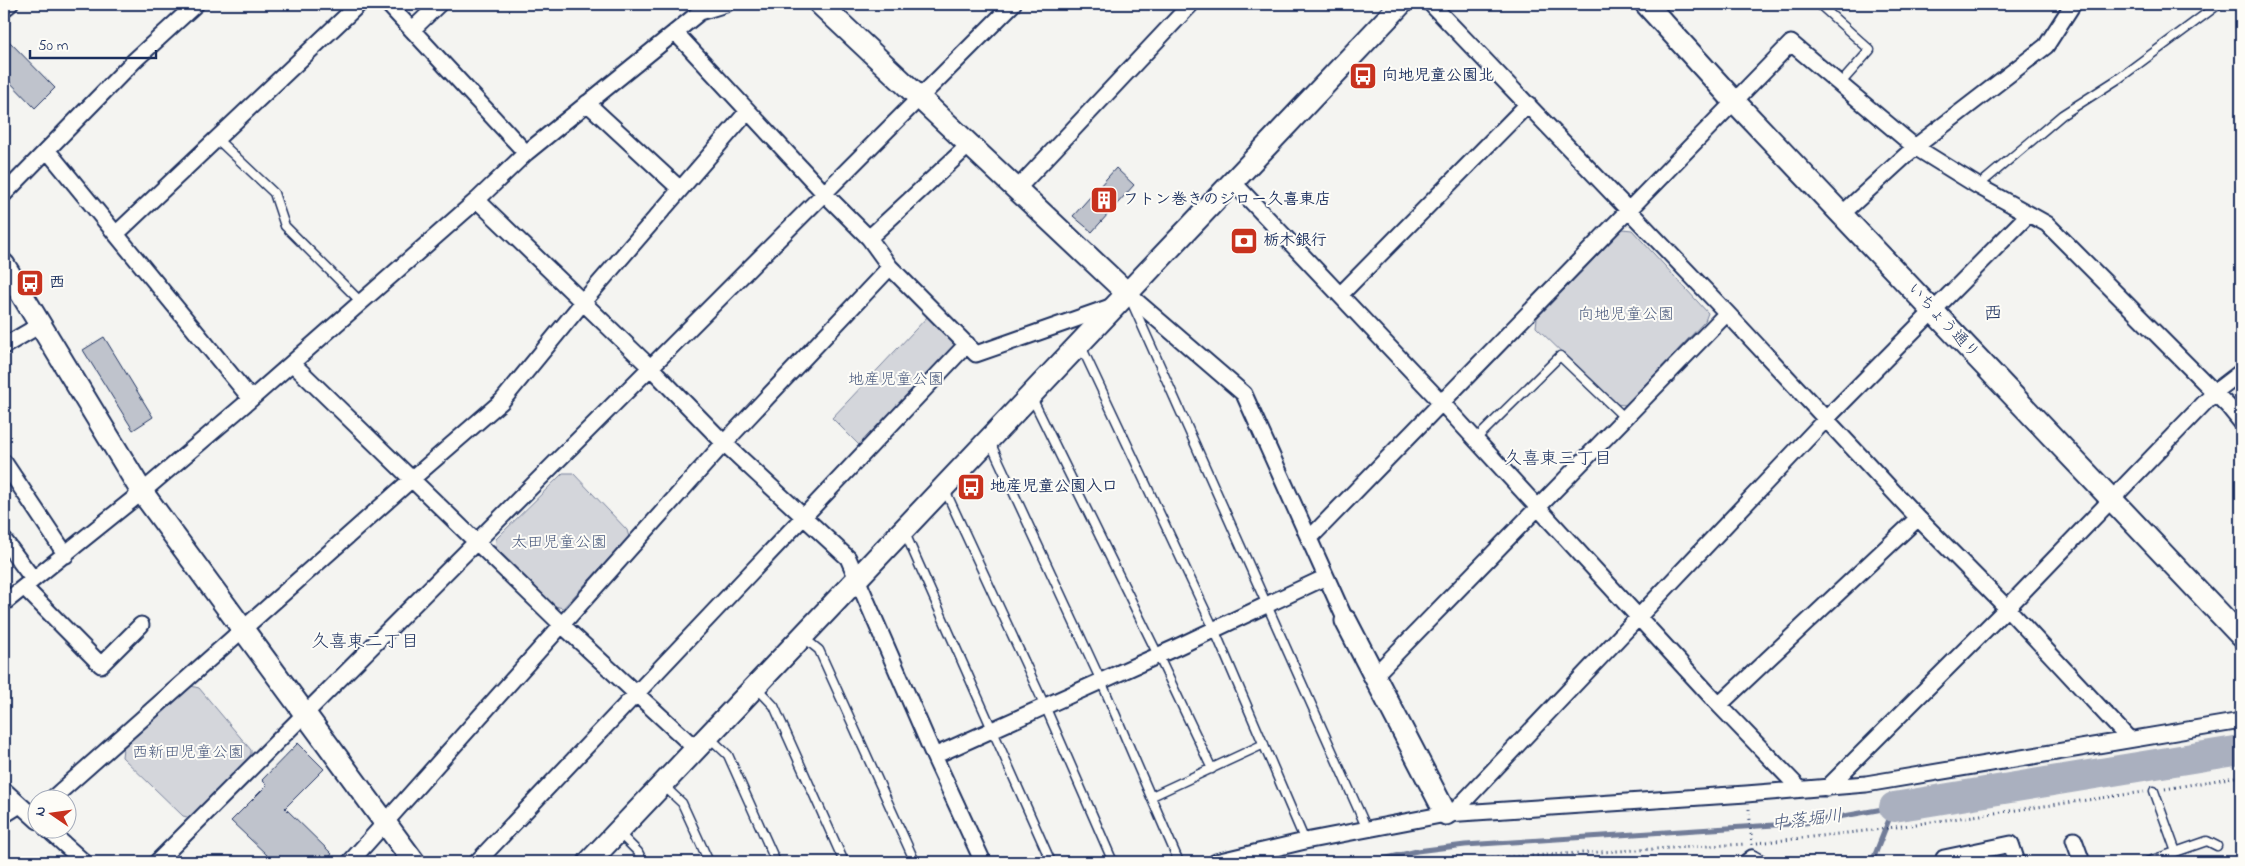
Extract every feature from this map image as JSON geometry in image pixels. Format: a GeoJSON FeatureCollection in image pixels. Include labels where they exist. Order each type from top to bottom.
{"type":"FeatureCollection","features":[{"type":"Feature","properties":{"kind":"street"},"geometry":{"type":"LineString","coordinates":[[4,9],[10,4]]}},
{"type":"Feature","properties":{"kind":"street"},"geometry":{"type":"LineString","coordinates":[[4,194],[135,60],[196,4]]}},
{"type":"Feature","properties":{"kind":"street"},"geometry":{"type":"LineString","coordinates":[[116,234],[359,4]]}},
{"type":"Feature","properties":{"kind":"street"},"geometry":{"type":"LineString","coordinates":[[388,4],[526,153]]}},
{"type":"Feature","properties":{"kind":"street"},"geometry":{"type":"LineString","coordinates":[[412,30],[439,4]]}},
{"type":"Feature","properties":{"kind":"street"},"geometry":{"type":"LineString","coordinates":[[4,603],[66,555],[251,399],[360,301],[478,200],[526,153],[700,12],[726,4]]}},
{"type":"Feature","properties":{"kind":"street"},"geometry":{"type":"LineString","coordinates":[[820,4],[1017,189],[1124,299],[1244,394],[1346,621],[1449,814]]}},
{"type":"Feature","properties":{"kind":"street"},"geometry":{"type":"LineString","coordinates":[[157,862],[305,716],[1013,4]]}},
{"type":"Feature","properties":{"kind":"street"},"geometry":{"type":"LineString","coordinates":[[1017,189],[1191,4]]}},
{"type":"Feature","properties":{"kind":"street"},"geometry":{"type":"LineString","coordinates":[[588,862],[1124,299],[1401,4]]}},
{"type":"Feature","properties":{"kind":"street"},"geometry":{"type":"LineString","coordinates":[[1431,4],[1727,313],[1918,518],[2007,608],[2129,739]]}},
{"type":"Feature","properties":{"kind":"street","name":"いちょう通り"},"geometry":{"type":"LineString","coordinates":[[1646,4],[1734,101],[2241,636]]}},
{"type":"Feature","properties":{"kind":"street"},"geometry":{"type":"LineString","coordinates":[[1842,214],[1915,147],[2046,46],[2073,4]]}},
{"type":"Feature","properties":{"kind":"street"},"geometry":{"type":"LineString","coordinates":[[675,32],[824,193],[869,238],[890,267],[976,354],[1124,299]]}},
{"type":"Feature","properties":{"kind":"street"},"geometry":{"type":"LineString","coordinates":[[1309,539],[1791,43],[1915,147],[1978,186],[2047,224],[2215,392],[2241,422]]}},
{"type":"Feature","properties":{"kind":"street"},"geometry":{"type":"LineString","coordinates":[[587,103],[680,190]]}},
{"type":"Feature","properties":{"kind":"street"},"geometry":{"type":"LineString","coordinates":[[1340,296],[1528,104]]}},
{"type":"Feature","properties":{"kind":"street"},"geometry":{"type":"LineString","coordinates":[[64,788],[412,479],[502,402],[583,302],[748,111]]}},
{"type":"Feature","properties":{"kind":"street"},"geometry":{"type":"LineString","coordinates":[[869,238],[970,144]]}},
{"type":"Feature","properties":{"kind":"street"},"geometry":{"type":"LineString","coordinates":[[47,150],[251,399]]}},
{"type":"Feature","properties":{"kind":"street"},"geometry":{"type":"LineString","coordinates":[[1233,182],[1442,403],[1538,510],[1719,705],[1800,789]]}},
{"type":"Feature","properties":{"kind":"street"},"geometry":{"type":"LineString","coordinates":[[478,200],[651,368],[724,444],[803,518],[844,553],[858,578],[934,756],[983,862]]}},
{"type":"Feature","properties":{"kind":"street"},"geometry":{"type":"LineString","coordinates":[[1449,814],[1826,419],[2029,214]]}},
{"type":"Feature","properties":{"kind":"street"},"geometry":{"type":"LineString","coordinates":[[4,264],[142,492],[414,862]]}},
{"type":"Feature","properties":{"kind":"street"},"geometry":{"type":"LineString","coordinates":[[350,862],[724,444],[890,267]]}},
{"type":"Feature","properties":{"kind":"street"},"geometry":{"type":"LineString","coordinates":[[1374,676],[1538,510],[1727,313]]}},
{"type":"Feature","properties":{"kind":"street"},"geometry":{"type":"LineString","coordinates":[[4,346],[40,325]]}},
{"type":"Feature","properties":{"kind":"street"},"geometry":{"type":"LineString","coordinates":[[477,862],[967,344]]}},
{"type":"Feature","properties":{"kind":"street"},"geometry":{"type":"LineString","coordinates":[[292,363],[635,694],[702,743]]}},
{"type":"Feature","properties":{"kind":"street"},"geometry":{"type":"LineString","coordinates":[[1827,788],[2007,608],[2215,392],[2241,372]]}},
{"type":"Feature","properties":{"kind":"street"},"geometry":{"type":"LineString","coordinates":[[4,462],[66,555]]}},
{"type":"Feature","properties":{"kind":"street"},"geometry":{"type":"LineString","coordinates":[[1719,705],[1918,518]]}},
{"type":"Feature","properties":{"kind":"street"},"geometry":{"type":"LineString","coordinates":[[4,540],[29,583],[101,665],[142,625]]}},
{"type":"Feature","properties":{"kind":"street"},"geometry":{"type":"LineString","coordinates":[[934,756],[1158,655],[1326,576]]}},
{"type":"Feature","properties":{"kind":"street"},"geometry":{"type":"LineString","coordinates":[[1216,862],[1305,841],[1449,814],[1866,784],[2241,721]]}},
{"type":"Feature","properties":{"kind":"street"},"geometry":{"type":"LineString","coordinates":[[4,790],[28,811]]}},
{"type":"Feature","properties":{"kind":"street"},"geometry":{"type":"LineString","coordinates":[[4,815],[20,805]]}},
{"type":"Feature","properties":{"kind":"street"},"geometry":{"type":"LineString","coordinates":[[57,838],[84,862]]}},
{"type":"Feature","properties":{"kind":"street"},"geometry":{"type":"LineString","coordinates":[[2074,840],[2082,862]]}},
{"type":"Feature","properties":{"kind":"street"},"geometry":{"type":"LineString","coordinates":[[1945,862],[1944,858],[2011,844],[2018,862]]}},
{"type":"Feature","properties":{"kind":"street"},"geometry":{"type":"LineString","coordinates":[[1747,862],[1752,858],[1758,862]]}},
{"type":"Feature","properties":{"kind":"lane"},"geometry":{"type":"LineString","coordinates":[[1820,4],[1870,50],[1840,84]]}},
{"type":"Feature","properties":{"kind":"lane"},"geometry":{"type":"LineString","coordinates":[[1978,186],[2062,114],[2118,79],[2218,4]]}},
{"type":"Feature","properties":{"kind":"lane"},"geometry":{"type":"LineString","coordinates":[[217,139],[274,193],[285,226],[360,301]]}},
{"type":"Feature","properties":{"kind":"lane"},"geometry":{"type":"LineString","coordinates":[[1124,299],[1266,605],[1367,829]]}},
{"type":"Feature","properties":{"kind":"lane"},"geometry":{"type":"LineString","coordinates":[[1080,344],[1214,629],[1305,841]]}},
{"type":"Feature","properties":{"kind":"lane"},"geometry":{"type":"LineString","coordinates":[[1475,440],[1560,356],[1626,419]]}},
{"type":"Feature","properties":{"kind":"lane"},"geometry":{"type":"LineString","coordinates":[[1031,396],[1212,769]]}},
{"type":"Feature","properties":{"kind":"lane"},"geometry":{"type":"LineString","coordinates":[[990,440],[1101,681],[1179,862]]}},
{"type":"Feature","properties":{"kind":"lane"},"geometry":{"type":"LineString","coordinates":[[944,488],[1045,706],[1113,862]]}},
{"type":"Feature","properties":{"kind":"lane"},"geometry":{"type":"LineString","coordinates":[[904,530],[1051,862]]}},
{"type":"Feature","properties":{"kind":"lane"},"geometry":{"type":"LineString","coordinates":[[803,637],[819,650],[915,862]]}},
{"type":"Feature","properties":{"kind":"lane"},"geometry":{"type":"LineString","coordinates":[[755,686],[774,706],[844,862]]}},
{"type":"Feature","properties":{"kind":"lane"},"geometry":{"type":"LineString","coordinates":[[702,743],[728,755],[776,862]]}},
{"type":"Feature","properties":{"kind":"lane"},"geometry":{"type":"LineString","coordinates":[[1152,796],[1264,744]]}},
{"type":"Feature","properties":{"kind":"lane"},"geometry":{"type":"LineString","coordinates":[[662,784],[682,803],[709,862]]}},
{"type":"Feature","properties":{"kind":"lane"},"geometry":{"type":"LineString","coordinates":[[2154,791],[2176,852]]}},
{"type":"Feature","properties":{"kind":"lane"},"geometry":{"type":"LineString","coordinates":[[618,832],[638,852],[643,862]]}},
{"type":"Feature","properties":{"kind":"lane"},"geometry":{"type":"LineString","coordinates":[[2147,862],[2207,841],[2217,846]]}},
{"type":"Feature","properties":{"kind":"path"},"geometry":{"type":"LineString","coordinates":[[1457,862],[1491,858],[1752,844],[1874,830],[2154,791],[2241,776]]}},
{"type":"Feature","properties":{"kind":"path"},"geometry":{"type":"LineString","coordinates":[[1749,807],[1751,840]]}},
{"type":"Feature","properties":{"kind":"green space","name":"向地児童公園"},"geometry":{"type":"Polygon","coordinates":[[[1623,229],[1632,230],[1708,313],[1705,321],[1626,405],[1615,404],[1536,327],[1537,318],[1623,229]]]}},
{"type":"Feature","properties":{"kind":"green space","name":"地産児童公園"},"geometry":{"type":"Polygon","coordinates":[[[930,314],[956,343],[952,352],[861,447],[832,418],[930,314]]]}},
{"type":"Feature","properties":{"kind":"green space","name":"太田児童公園"},"geometry":{"type":"Polygon","coordinates":[[[563,473],[573,473],[627,530],[629,537],[563,608],[555,606],[495,547],[496,539],[563,473]]]}},
{"type":"Feature","properties":{"kind":"green space","name":"西新田児童公園"},"geometry":{"type":"Polygon","coordinates":[[[191,686],[199,688],[251,750],[251,757],[191,818],[183,816],[122,757],[123,748],[191,686]]]}},
{"type":"Feature","properties":{"kind":"building"},"geometry":{"type":"Polygon","coordinates":[[[4,36],[55,88],[35,108],[4,76],[4,36]]]}},
{"type":"Feature","properties":{"kind":"building","name":"フトン巻きのジロー久喜東店"},"geometry":{"type":"Polygon","coordinates":[[[1116,168],[1134,185],[1092,232],[1073,216],[1116,168]]]}},
{"type":"Feature","properties":{"kind":"building"},"geometry":{"type":"Polygon","coordinates":[[[104,337],[153,417],[133,430],[83,350],[104,337]]]}},
{"type":"Feature","properties":{"kind":"building"},"geometry":{"type":"Polygon","coordinates":[[[298,743],[324,769],[285,808],[332,854],[325,862],[272,862],[231,821],[267,785],[262,780],[298,743]]]}},
{"type":"Feature","properties":{"kind":"waterway","name":"中落堀川"},"geometry":{"type":"LineString","coordinates":[[1894,807],[2241,750]]}},
{"type":"Feature","properties":{"kind":"waterway","name":"中落堀川"},"geometry":{"type":"LineString","coordinates":[[1370,862],[1417,851],[1465,845],[1805,823],[1894,807]]}},
{"type":"Feature","properties":{"kind":"waterway"},"geometry":{"type":"LineString","coordinates":[[1872,862],[1894,807]]}},
{"type":"Feature","properties":{"kind":"place","name":"向地児童公園北"},"geometry":{"type":"Point","coordinates":[1363,76]}},
{"type":"Feature","properties":{"kind":"place","name":"フトン巻きのジロー久喜東店"},"geometry":{"type":"Point","coordinates":[1104,200]}},
{"type":"Feature","properties":{"kind":"place","name":"栃木銀行"},"geometry":{"type":"Point","coordinates":[1244,241]}},
{"type":"Feature","properties":{"kind":"place","name":"西"},"geometry":{"type":"Point","coordinates":[30,283]}},
{"type":"Feature","properties":{"kind":"place","name":"地産児童公園入口"},"geometry":{"type":"Point","coordinates":[971,487]}},
{"type":"Feature","properties":{"kind":"district","name":"西"},"geometry":{"type":"Point","coordinates":[1993,314]}},
{"type":"Feature","properties":{"kind":"district","name":"久喜東三丁目"},"geometry":{"type":"Point","coordinates":[1558,460]}},
{"type":"Feature","properties":{"kind":"district","name":"久喜東二丁目"},"geometry":{"type":"Point","coordinates":[365,643]}}]}
